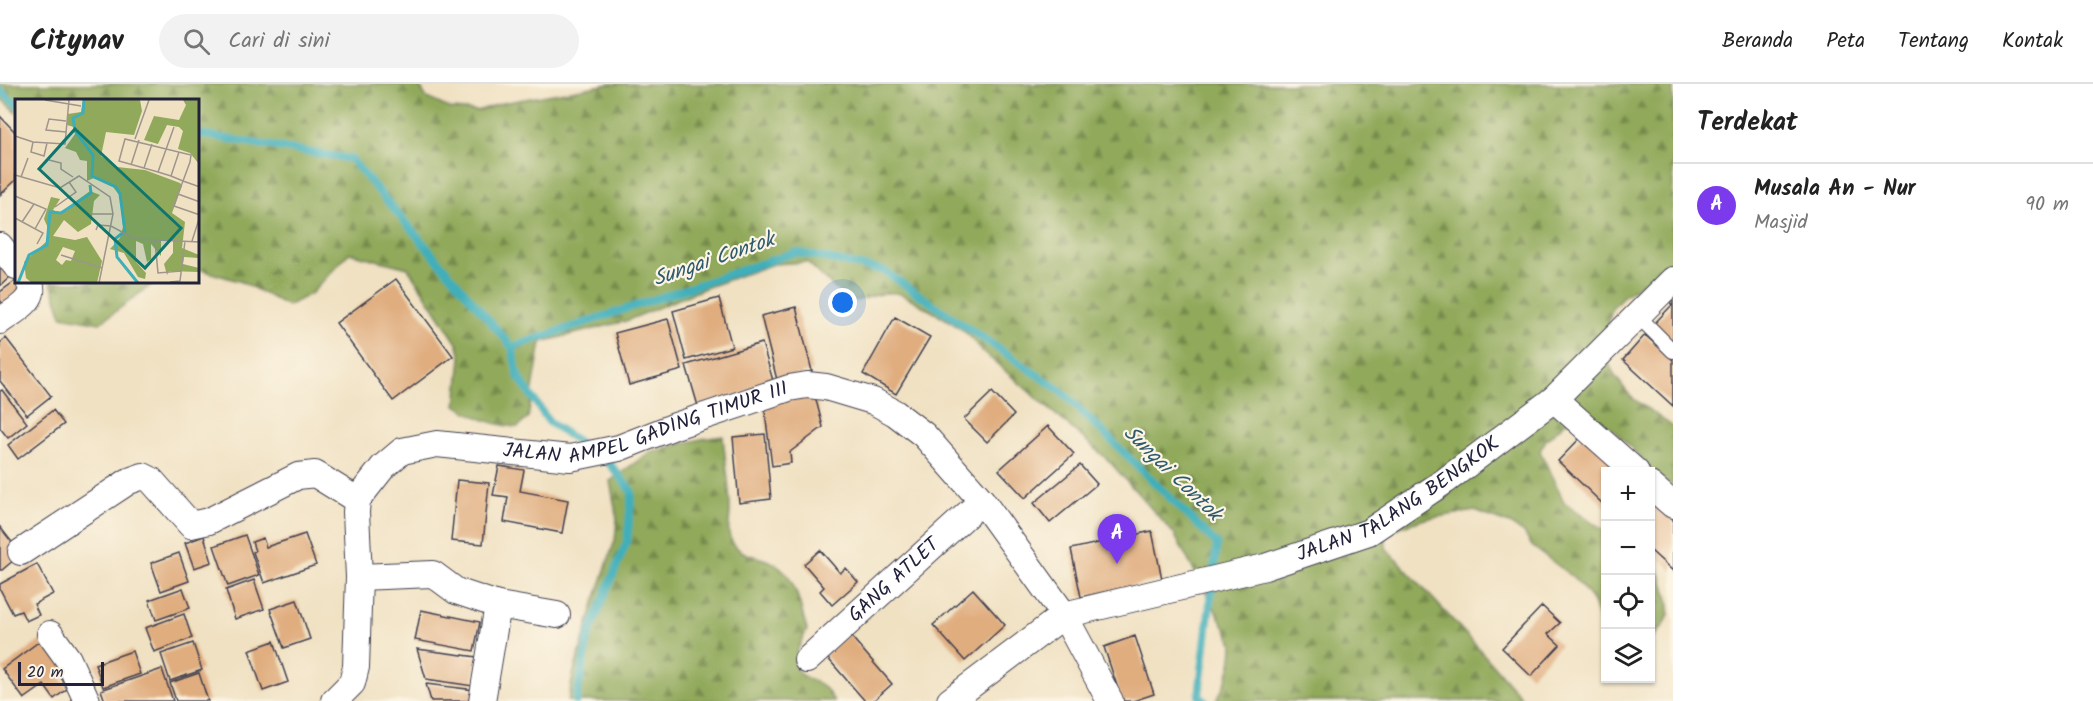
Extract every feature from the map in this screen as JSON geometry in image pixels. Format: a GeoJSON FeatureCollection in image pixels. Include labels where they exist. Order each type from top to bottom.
{"type":"FeatureCollection","features":[{"type":"Feature","properties":{"kind":"street"},"geometry":{"type":"LineString","coordinates":[[0,246],[15,265]]}},
{"type":"Feature","properties":{"kind":"street","name":"JALAN TALANG BENGKOK"},"geometry":{"type":"LineString","coordinates":[[1064,615],[1265,567],[1369,532],[1445,482],[1554,399],[1673,280]]}},
{"type":"Feature","properties":{"kind":"street"},"geometry":{"type":"LineString","coordinates":[[0,321],[29,299],[32,292],[30,284]]}},
{"type":"Feature","properties":{"kind":"street","name":"JALAN AMPEL GADING TIMUR III"},"geometry":{"type":"LineString","coordinates":[[357,500],[383,467],[402,451],[437,444],[570,458],[619,448],[675,426],[789,388],[807,385],[826,387],[873,401],[896,413],[924,435],[982,501],[1064,615],[1110,701]]}},
{"type":"Feature","properties":{"kind":"street"},"geometry":{"type":"LineString","coordinates":[[1554,399],[1631,467]]}},
{"type":"Feature","properties":{"kind":"street"},"geometry":{"type":"LineString","coordinates":[[21,552],[129,481],[143,476],[151,480],[191,525],[209,521],[298,476],[315,474],[357,500],[359,577],[356,667],[352,683],[334,701]]}},
{"type":"Feature","properties":{"kind":"street"},"geometry":{"type":"LineString","coordinates":[[1655,489],[1673,505]]}},
{"type":"Feature","properties":{"kind":"street","name":"GANG ATLET"},"geometry":{"type":"LineString","coordinates":[[807,660],[982,501]]}},
{"type":"Feature","properties":{"kind":"street"},"geometry":{"type":"LineString","coordinates":[[359,577],[433,574],[456,591],[498,604],[557,615]]}},
{"type":"Feature","properties":{"kind":"street"},"geometry":{"type":"LineString","coordinates":[[482,701],[498,604]]}},
{"type":"Feature","properties":{"kind":"street"},"geometry":{"type":"LineString","coordinates":[[950,701],[1064,615]]}},
{"type":"Feature","properties":{"kind":"street"},"geometry":{"type":"LineString","coordinates":[[50,634],[74,669],[87,701]]}},
{"type":"Feature","properties":{"kind":"lane"},"geometry":{"type":"LineString","coordinates":[[1637,315],[1673,351]]}},
{"type":"Feature","properties":{"kind":"green space"},"geometry":{"type":"Polygon","coordinates":[[[0,84],[418,84],[427,98],[451,109],[477,111],[502,103],[610,84],[1673,84],[1673,261],[1621,298],[1612,308],[1603,351],[1615,376],[1631,397],[1673,427],[1673,485],[1660,478],[1655,473],[1655,467],[1649,467],[1614,430],[1592,416],[1566,422],[1546,440],[1540,451],[1564,502],[1601,528],[1601,626],[1592,600],[1582,587],[1573,577],[1532,546],[1524,533],[1512,525],[1475,511],[1425,519],[1400,527],[1386,535],[1386,548],[1524,701],[1216,701],[1229,673],[1233,643],[1174,534],[1107,459],[981,350],[969,335],[909,298],[890,293],[854,301],[842,295],[807,262],[773,264],[705,288],[626,321],[541,342],[528,418],[518,427],[501,425],[477,417],[456,405],[461,358],[458,345],[408,268],[349,253],[312,293],[288,306],[242,282],[200,270],[200,99],[15,99],[15,111],[0,98],[0,84]]]}},
{"type":"Feature","properties":{"kind":"green space"},"geometry":{"type":"Polygon","coordinates":[[[52,284],[152,284],[100,323],[62,316],[52,284]]]}},
{"type":"Feature","properties":{"kind":"green space"},"geometry":{"type":"Polygon","coordinates":[[[723,436],[729,492],[730,538],[742,551],[780,567],[791,580],[807,630],[796,655],[796,667],[799,673],[824,687],[834,701],[568,701],[593,606],[615,540],[617,519],[610,481],[650,452],[723,436]]]}},
{"type":"Feature","properties":{"kind":"green space"},"geometry":{"type":"Polygon","coordinates":[[[1655,566],[1668,598],[1669,615],[1655,635],[1655,566]]]}},
{"type":"Feature","properties":{"kind":"building"},"geometry":{"type":"Polygon","coordinates":[[[0,116],[15,132],[15,181],[0,195],[0,116]]]}},
{"type":"Feature","properties":{"kind":"building"},"geometry":{"type":"Polygon","coordinates":[[[0,264],[10,277],[0,286],[0,264]]]}},
{"type":"Feature","properties":{"kind":"building"},"geometry":{"type":"Polygon","coordinates":[[[396,279],[453,356],[393,401],[336,323],[396,279]]]}},
{"type":"Feature","properties":{"kind":"building"},"geometry":{"type":"Polygon","coordinates":[[[15,281],[26,296],[7,310],[0,300],[0,292],[15,281]]]}},
{"type":"Feature","properties":{"kind":"building"},"geometry":{"type":"Polygon","coordinates":[[[719,298],[732,347],[686,360],[673,311],[719,298]]]}},
{"type":"Feature","properties":{"kind":"building"},"geometry":{"type":"Polygon","coordinates":[[[1673,300],[1673,343],[1654,324],[1672,305],[1670,302],[1673,300]]]}},
{"type":"Feature","properties":{"kind":"building"},"geometry":{"type":"Polygon","coordinates":[[[796,307],[812,371],[777,380],[761,316],[796,307]]]}},
{"type":"Feature","properties":{"kind":"building"},"geometry":{"type":"Polygon","coordinates":[[[895,317],[930,337],[896,394],[863,374],[895,317]]]}},
{"type":"Feature","properties":{"kind":"building"},"geometry":{"type":"Polygon","coordinates":[[[668,319],[682,370],[629,385],[615,333],[668,319]]]}},
{"type":"Feature","properties":{"kind":"building"},"geometry":{"type":"Polygon","coordinates":[[[1645,335],[1673,360],[1673,406],[1623,360],[1645,335]]]}},
{"type":"Feature","properties":{"kind":"building"},"geometry":{"type":"Polygon","coordinates":[[[6,338],[51,396],[27,415],[0,381],[0,343],[6,338]]]}},
{"type":"Feature","properties":{"kind":"building"},"geometry":{"type":"Polygon","coordinates":[[[762,343],[774,384],[698,406],[686,365],[762,343]]]}},
{"type":"Feature","properties":{"kind":"building"},"geometry":{"type":"Polygon","coordinates":[[[2,390],[27,423],[8,438],[0,428],[0,391],[2,390]]]}},
{"type":"Feature","properties":{"kind":"building"},"geometry":{"type":"Polygon","coordinates":[[[814,392],[823,427],[790,452],[791,463],[772,466],[764,405],[814,392]]]}},
{"type":"Feature","properties":{"kind":"building"},"geometry":{"type":"Polygon","coordinates":[[[992,392],[1014,415],[987,442],[964,419],[992,392]]]}},
{"type":"Feature","properties":{"kind":"building"},"geometry":{"type":"Polygon","coordinates":[[[53,410],[64,424],[18,459],[8,445],[53,410]]]}},
{"type":"Feature","properties":{"kind":"building"},"geometry":{"type":"Polygon","coordinates":[[[1048,426],[1074,454],[1025,498],[999,470],[1048,426]]]}},
{"type":"Feature","properties":{"kind":"building"},"geometry":{"type":"Polygon","coordinates":[[[1585,433],[1620,467],[1601,467],[1601,502],[1558,461],[1585,433]]]}},
{"type":"Feature","properties":{"kind":"building"},"geometry":{"type":"Polygon","coordinates":[[[765,434],[771,499],[739,503],[733,437],[765,434]]]}},
{"type":"Feature","properties":{"kind":"building"},"geometry":{"type":"Polygon","coordinates":[[[1080,465],[1097,484],[1050,523],[1034,503],[1080,465]]]}},
{"type":"Feature","properties":{"kind":"building"},"geometry":{"type":"Polygon","coordinates":[[[499,466],[524,470],[520,491],[568,500],[562,533],[504,522],[508,497],[493,495],[499,466]]]}},
{"type":"Feature","properties":{"kind":"building"},"geometry":{"type":"Polygon","coordinates":[[[457,480],[489,483],[483,544],[451,541],[457,480]]]}},
{"type":"Feature","properties":{"kind":"building"},"geometry":{"type":"Polygon","coordinates":[[[1655,501],[1673,518],[1673,571],[1655,555],[1655,501]]]}},
{"type":"Feature","properties":{"kind":"building"},"geometry":{"type":"Polygon","coordinates":[[[0,527],[21,554],[2,570],[0,570],[0,527]]]}},
{"type":"Feature","properties":{"kind":"building"},"geometry":{"type":"Polygon","coordinates":[[[1152,531],[1162,579],[1081,597],[1071,549],[1152,531]]]}},
{"type":"Feature","properties":{"kind":"building"},"geometry":{"type":"Polygon","coordinates":[[[305,534],[316,565],[264,583],[253,552],[255,551],[252,542],[263,538],[266,547],[305,534]]]}},
{"type":"Feature","properties":{"kind":"building"},"geometry":{"type":"Polygon","coordinates":[[[245,535],[259,575],[228,586],[214,546],[245,535]]]}},
{"type":"Feature","properties":{"kind":"building"},"geometry":{"type":"Polygon","coordinates":[[[204,536],[212,562],[194,568],[185,543],[204,536]]]}},
{"type":"Feature","properties":{"kind":"building"},"geometry":{"type":"Polygon","coordinates":[[[820,550],[840,573],[846,568],[858,582],[832,605],[820,591],[824,587],[804,564],[820,550]]]}},
{"type":"Feature","properties":{"kind":"building"},"geometry":{"type":"Polygon","coordinates":[[[179,553],[189,581],[161,591],[151,563],[179,553]]]}},
{"type":"Feature","properties":{"kind":"building"},"geometry":{"type":"Polygon","coordinates":[[[37,564],[53,594],[34,604],[39,615],[26,621],[21,611],[13,614],[0,589],[0,584],[37,564]]]}},
{"type":"Feature","properties":{"kind":"building"},"geometry":{"type":"Polygon","coordinates":[[[254,580],[264,609],[235,619],[226,590],[254,580]]]}},
{"type":"Feature","properties":{"kind":"building"},"geometry":{"type":"Polygon","coordinates":[[[183,588],[190,608],[156,620],[149,600],[183,588]]]}},
{"type":"Feature","properties":{"kind":"building"},"geometry":{"type":"Polygon","coordinates":[[[973,589],[1005,625],[965,661],[933,625],[973,589]]]}},
{"type":"Feature","properties":{"kind":"building"},"geometry":{"type":"Polygon","coordinates":[[[297,600],[310,639],[284,648],[270,609],[297,600]]]}},
{"type":"Feature","properties":{"kind":"building"},"geometry":{"type":"Polygon","coordinates":[[[1542,606],[1560,623],[1548,634],[1560,645],[1531,676],[1502,648],[1542,606]]]}},
{"type":"Feature","properties":{"kind":"building"},"geometry":{"type":"Polygon","coordinates":[[[421,610],[480,622],[474,651],[415,640],[421,610]]]}},
{"type":"Feature","properties":{"kind":"building"},"geometry":{"type":"Polygon","coordinates":[[[184,614],[192,638],[154,652],[145,628],[184,614]]]}},
{"type":"Feature","properties":{"kind":"building"},"geometry":{"type":"Polygon","coordinates":[[[849,634],[892,684],[873,701],[865,701],[825,655],[849,634]]]}},
{"type":"Feature","properties":{"kind":"building"},"geometry":{"type":"Polygon","coordinates":[[[48,635],[70,665],[58,674],[68,688],[54,699],[44,685],[24,699],[2,669],[48,635]]]}},
{"type":"Feature","properties":{"kind":"building"},"geometry":{"type":"Polygon","coordinates":[[[1135,636],[1154,694],[1133,701],[1122,701],[1104,647],[1135,636]]]}},
{"type":"Feature","properties":{"kind":"building"},"geometry":{"type":"Polygon","coordinates":[[[274,641],[288,682],[263,691],[249,650],[274,641]]]}},
{"type":"Feature","properties":{"kind":"building"},"geometry":{"type":"Polygon","coordinates":[[[193,643],[202,670],[170,681],[161,654],[193,643]]]}},
{"type":"Feature","properties":{"kind":"building"},"geometry":{"type":"Polygon","coordinates":[[[417,649],[477,657],[473,686],[426,679],[417,649]]]}},
{"type":"Feature","properties":{"kind":"building"},"geometry":{"type":"Polygon","coordinates":[[[132,651],[140,674],[103,687],[95,664],[132,651]]]}},
{"type":"Feature","properties":{"kind":"building"},"geometry":{"type":"Polygon","coordinates":[[[162,669],[173,701],[105,701],[101,690],[162,669]]]}},
{"type":"Feature","properties":{"kind":"building"},"geometry":{"type":"Polygon","coordinates":[[[199,673],[208,701],[176,701],[170,683],[199,673]]]}},
{"type":"Feature","properties":{"kind":"building"},"geometry":{"type":"Polygon","coordinates":[[[426,684],[475,690],[473,701],[431,701],[426,684]]]}},
{"type":"Feature","properties":{"kind":"waterway","name":"Sungai Contok"},"geometry":{"type":"LineString","coordinates":[[0,90],[15,103]]}},
{"type":"Feature","properties":{"kind":"waterway","name":"Sungai Contok"},"geometry":{"type":"LineString","coordinates":[[200,134],[351,159],[512,347],[796,252],[884,271],[1061,391],[1217,544],[1199,696],[1205,701]]}},
{"type":"Feature","properties":{"kind":"waterway"},"geometry":{"type":"LineString","coordinates":[[512,347],[518,376],[549,422],[589,449]]}},
{"type":"Feature","properties":{"kind":"waterway"},"geometry":{"type":"LineString","coordinates":[[576,701],[589,634],[627,541],[632,492],[610,464],[600,457]]}},
{"type":"Feature","properties":{"kind":"place","name":"Musala An - Nur"},"geometry":{"type":"Point","coordinates":[1117,564]}}]}
